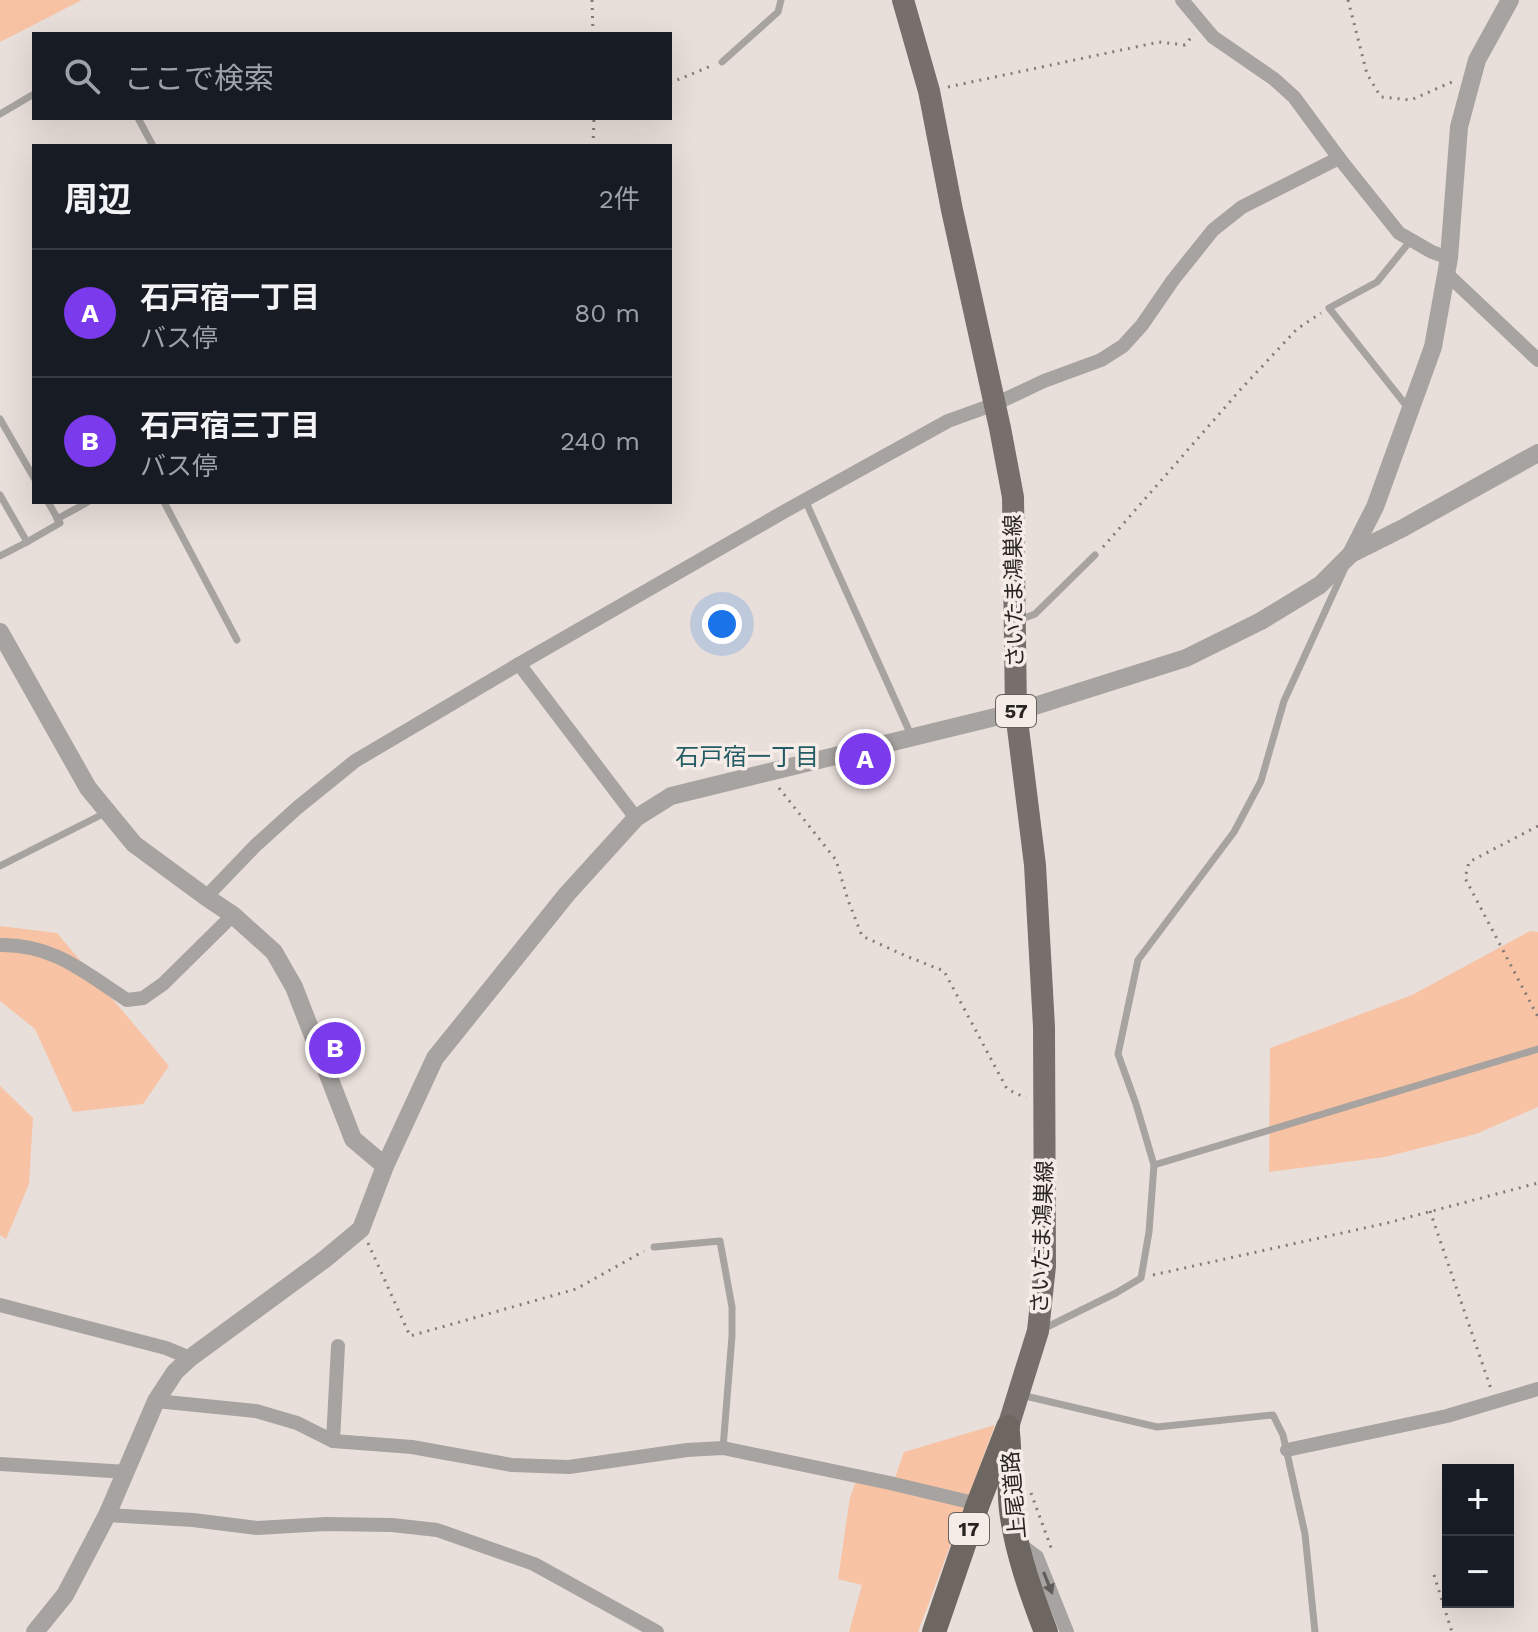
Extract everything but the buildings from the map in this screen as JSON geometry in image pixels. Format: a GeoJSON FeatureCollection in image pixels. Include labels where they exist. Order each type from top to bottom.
{"type":"FeatureCollection","features":[{"type":"Feature","properties":{"kind":"highway","name":"上尾道路"},"geometry":{"type":"LineString","coordinates":[[934,1632],[1008,1427]]}},
{"type":"Feature","properties":{"kind":"highway","name":"上尾道路"},"geometry":{"type":"LineString","coordinates":[[1008,1427],[1011,1509],[1036,1607],[1046,1632]]}},
{"type":"Feature","properties":{"kind":"main road","name":"さいたま鴻巣線"},"geometry":{"type":"LineString","coordinates":[[903,0],[929,91],[1013,497],[1016,712],[1035,865],[1044,1027],[1045,1266],[1038,1331],[1008,1427]]}},
{"type":"Feature","properties":{"kind":"street"},"geometry":{"type":"LineString","coordinates":[[1182,0],[1213,37],[1274,79],[1294,97],[1399,233],[1432,252],[1448,266],[1538,360]]}},
{"type":"Feature","properties":{"kind":"street"},"geometry":{"type":"LineString","coordinates":[[35,1632],[65,1595],[107,1515],[156,1401],[175,1372],[361,1229],[385,1166],[435,1058],[567,894],[636,818],[671,796],[1016,712],[1186,658],[1261,621],[1320,585],[1351,554],[1375,507],[1433,347],[1448,266],[1459,127],[1475,67],[1510,0]]}},
{"type":"Feature","properties":{"kind":"street"},"geometry":{"type":"LineString","coordinates":[[206,897],[256,845],[355,761],[805,500],[948,421],[1101,360],[1123,346],[1213,230],[1242,207],[1339,158]]}},
{"type":"Feature","properties":{"kind":"street"},"geometry":{"type":"LineString","coordinates":[[1351,554],[1538,453]]}},
{"type":"Feature","properties":{"kind":"street"},"geometry":{"type":"LineString","coordinates":[[0,632],[88,788],[134,844],[233,915],[274,952],[294,987],[353,1139],[385,1166]]}},
{"type":"Feature","properties":{"kind":"street"},"geometry":{"type":"LineString","coordinates":[[519,664],[636,818]]}},
{"type":"Feature","properties":{"kind":"street"},"geometry":{"type":"LineString","coordinates":[[0,945],[52,953],[83,969],[127,1000],[143,998],[163,984],[233,915]]}},
{"type":"Feature","properties":{"kind":"street"},"geometry":{"type":"LineString","coordinates":[[0,1305],[166,1348],[190,1358]]}},
{"type":"Feature","properties":{"kind":"street"},"geometry":{"type":"LineString","coordinates":[[333,1441],[338,1346]]}},
{"type":"Feature","properties":{"kind":"street"},"geometry":{"type":"LineString","coordinates":[[1287,1450],[1447,1416],[1538,1389]]}},
{"type":"Feature","properties":{"kind":"street"},"geometry":{"type":"LineString","coordinates":[[156,1401],[256,1411],[297,1423],[333,1441],[412,1447],[512,1465],[569,1467],[675,1451],[723,1448],[978,1504]]}},
{"type":"Feature","properties":{"kind":"street"},"geometry":{"type":"LineString","coordinates":[[0,1464],[127,1472]]}},
{"type":"Feature","properties":{"kind":"street"},"geometry":{"type":"LineString","coordinates":[[107,1515],[193,1520],[257,1528],[326,1524],[392,1525],[437,1530],[534,1564],[657,1632]]}},
{"type":"Feature","properties":{"kind":"street"},"geometry":{"type":"LineString","coordinates":[[1018,1543],[1037,1557],[1067,1632]]}},
{"type":"Feature","properties":{"kind":"lane"},"geometry":{"type":"LineString","coordinates":[[722,62],[778,12],[781,0]]}},
{"type":"Feature","properties":{"kind":"lane"},"geometry":{"type":"LineString","coordinates":[[0,114],[32,95]]}},
{"type":"Feature","properties":{"kind":"lane"},"geometry":{"type":"LineString","coordinates":[[139,120],[152,144]]}},
{"type":"Feature","properties":{"kind":"lane"},"geometry":{"type":"LineString","coordinates":[[1409,410],[1329,308],[1377,282],[1411,240]]}},
{"type":"Feature","properties":{"kind":"lane"},"geometry":{"type":"LineString","coordinates":[[0,419],[32,475]]}},
{"type":"Feature","properties":{"kind":"lane"},"geometry":{"type":"LineString","coordinates":[[0,495],[27,542]]}},
{"type":"Feature","properties":{"kind":"lane"},"geometry":{"type":"LineString","coordinates":[[805,500],[913,738]]}},
{"type":"Feature","properties":{"kind":"lane"},"geometry":{"type":"LineString","coordinates":[[0,556],[60,523],[49,504]]}},
{"type":"Feature","properties":{"kind":"lane"},"geometry":{"type":"LineString","coordinates":[[57,519],[84,504]]}},
{"type":"Feature","properties":{"kind":"lane"},"geometry":{"type":"LineString","coordinates":[[165,504],[237,640]]}},
{"type":"Feature","properties":{"kind":"lane"},"geometry":{"type":"LineString","coordinates":[[1038,1331],[1141,1278],[1149,1232],[1154,1165],[1118,1054],[1138,960],[1234,832],[1261,781],[1284,701],[1351,554]]}},
{"type":"Feature","properties":{"kind":"lane"},"geometry":{"type":"LineString","coordinates":[[1015,622],[1035,614],[1095,555]]}},
{"type":"Feature","properties":{"kind":"lane"},"geometry":{"type":"LineString","coordinates":[[0,866],[107,812]]}},
{"type":"Feature","properties":{"kind":"lane"},"geometry":{"type":"LineString","coordinates":[[1154,1165],[1538,1049]]}},
{"type":"Feature","properties":{"kind":"lane"},"geometry":{"type":"LineString","coordinates":[[654,1247],[720,1241],[732,1307],[723,1448]]}},
{"type":"Feature","properties":{"kind":"lane"},"geometry":{"type":"LineString","coordinates":[[1019,1394],[1157,1427],[1273,1415],[1283,1435],[1305,1534],[1315,1632]]}},
{"type":"Feature","properties":{"kind":"path"},"geometry":{"type":"LineString","coordinates":[[592,0],[593,32]]}},
{"type":"Feature","properties":{"kind":"path"},"geometry":{"type":"LineString","coordinates":[[1348,0],[1367,74],[1381,97],[1411,100],[1459,78],[1475,67]]}},
{"type":"Feature","properties":{"kind":"path"},"geometry":{"type":"LineString","coordinates":[[929,91],[1159,42],[1185,45],[1202,24]]}},
{"type":"Feature","properties":{"kind":"path"},"geometry":{"type":"LineString","coordinates":[[672,82],[722,62]]}},
{"type":"Feature","properties":{"kind":"path"},"geometry":{"type":"LineString","coordinates":[[593,144],[594,120]]}},
{"type":"Feature","properties":{"kind":"path"},"geometry":{"type":"LineString","coordinates":[[1095,555],[1297,329],[1329,308]]}},
{"type":"Feature","properties":{"kind":"path"},"geometry":{"type":"LineString","coordinates":[[767,773],[836,860],[862,936],[944,971],[1007,1089],[1026,1098],[1045,1097]]}},
{"type":"Feature","properties":{"kind":"path"},"geometry":{"type":"LineString","coordinates":[[1538,826],[1469,862],[1465,878],[1538,1017]]}},
{"type":"Feature","properties":{"kind":"path"},"geometry":{"type":"LineString","coordinates":[[1141,1278],[1387,1223],[1538,1183]]}},
{"type":"Feature","properties":{"kind":"path"},"geometry":{"type":"LineString","coordinates":[[1430,1211],[1496,1401]]}},
{"type":"Feature","properties":{"kind":"path"},"geometry":{"type":"LineString","coordinates":[[361,1229],[410,1336],[576,1289],[654,1247]]}},
{"type":"Feature","properties":{"kind":"path"},"geometry":{"type":"LineString","coordinates":[[1028,1484],[1055,1557]]}},
{"type":"Feature","properties":{"kind":"path"},"geometry":{"type":"LineString","coordinates":[[1434,1575],[1452,1632]]}},
{"type":"Feature","properties":{"kind":"shaded area"},"geometry":{"type":"Polygon","coordinates":[[[0,0],[82,0],[0,42],[0,0]]]}},
{"type":"Feature","properties":{"kind":"shaded area"},"geometry":{"type":"Polygon","coordinates":[[[0,926],[57,933],[169,1066],[143,1104],[73,1112],[35,1029],[0,1001],[0,926]]]}},
{"type":"Feature","properties":{"kind":"shaded area"},"geometry":{"type":"Polygon","coordinates":[[[1530,931],[1538,932],[1538,1107],[1476,1134],[1385,1157],[1269,1172],[1270,1048],[1412,995],[1530,931]]]}},
{"type":"Feature","properties":{"kind":"shaded area"},"geometry":{"type":"Polygon","coordinates":[[[0,1086],[33,1118],[29,1184],[6,1239],[0,1235],[0,1086]]]}},
{"type":"Feature","properties":{"kind":"shaded area"},"geometry":{"type":"Polygon","coordinates":[[[995,1425],[918,1632],[849,1632],[862,1585],[838,1579],[850,1497],[856,1482],[891,1489],[904,1452],[995,1425]]]}},
{"type":"Feature","properties":{"kind":"place","name":"石戸宿一丁目"},"geometry":{"type":"Point","coordinates":[865,759]}},
{"type":"Feature","properties":{"kind":"place","name":"石戸宿三丁目"},"geometry":{"type":"Point","coordinates":[335,1048]}},
{"type":"Feature","properties":{"kind":"district","name":"石戸宿一丁目"},"geometry":{"type":"Point","coordinates":[747,757]}}]}
